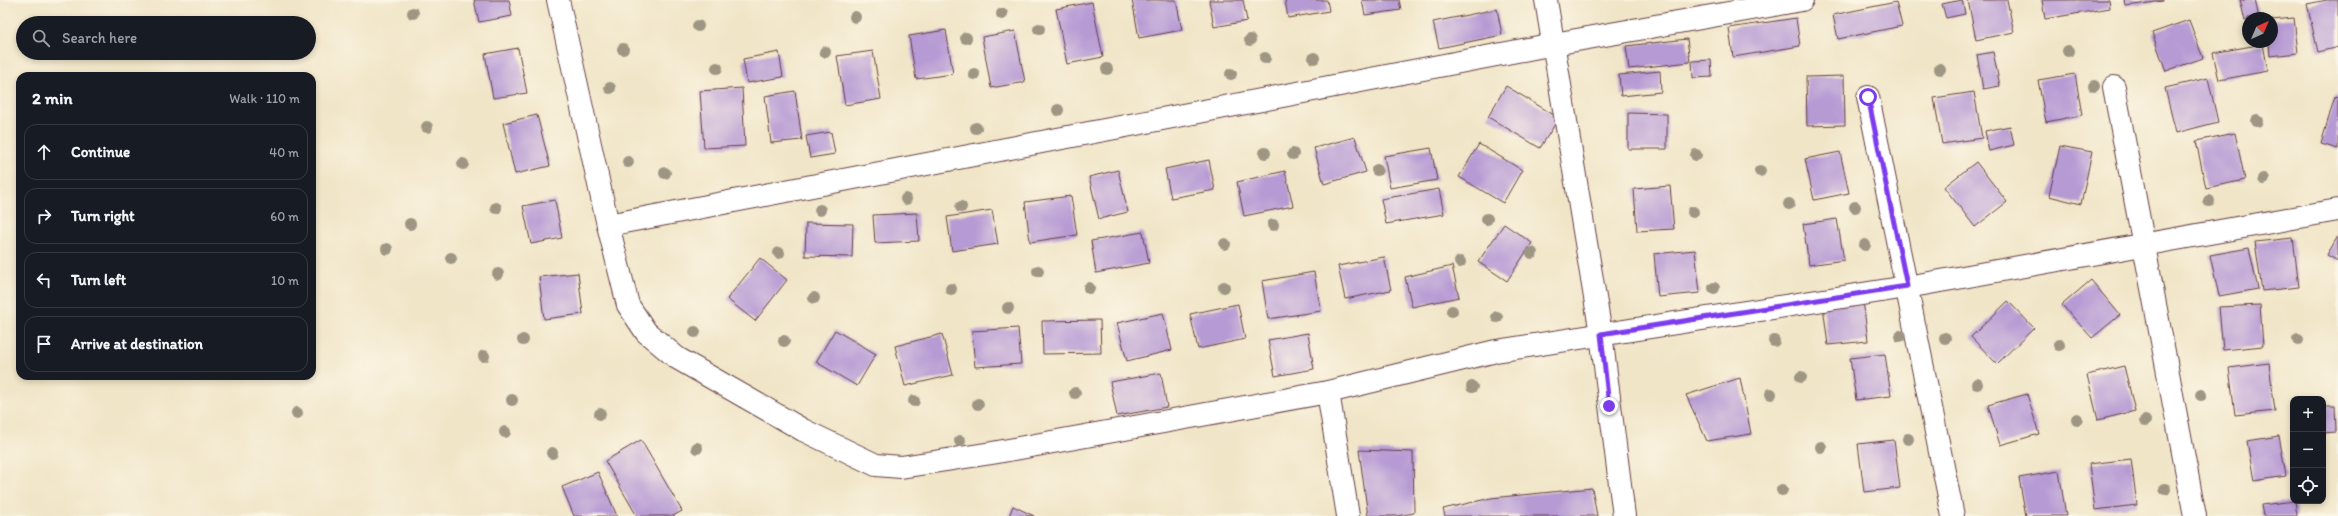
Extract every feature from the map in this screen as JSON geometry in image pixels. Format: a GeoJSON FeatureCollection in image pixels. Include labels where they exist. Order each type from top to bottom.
{"type":"FeatureCollection","features":[{"type":"Feature","properties":{"kind":"street"},"geometry":{"type":"LineString","coordinates":[[558,0],[608,225],[628,305],[646,332],[677,358],[803,430],[876,465],[901,467],[916,465],[1328,392],[1496,351],[1907,286],[2338,210]]}},
{"type":"Feature","properties":{"kind":"street"},"geometry":{"type":"LineString","coordinates":[[1546,0],[1601,334],[1624,516]]}},
{"type":"Feature","properties":{"kind":"street"},"geometry":{"type":"LineString","coordinates":[[608,225],[1554,44],[1802,0]]}},
{"type":"Feature","properties":{"kind":"street"},"geometry":{"type":"LineString","coordinates":[[2114,87],[2195,516]]}},
{"type":"Feature","properties":{"kind":"street"},"geometry":{"type":"LineString","coordinates":[[1868,97],[1953,516]]}},
{"type":"Feature","properties":{"kind":"street"},"geometry":{"type":"LineString","coordinates":[[1328,392],[1348,516]]}},
{"type":"Feature","properties":{"kind":"building"},"geometry":{"type":"Polygon","coordinates":[[[474,0],[509,0],[512,16],[479,22],[474,0]]]}},
{"type":"Feature","properties":{"kind":"building"},"geometry":{"type":"Polygon","coordinates":[[[1132,0],[1176,0],[1182,30],[1139,38],[1132,0]]]}},
{"type":"Feature","properties":{"kind":"building"},"geometry":{"type":"Polygon","coordinates":[[[1209,0],[1243,0],[1247,21],[1214,27],[1209,0]]]}},
{"type":"Feature","properties":{"kind":"building"},"geometry":{"type":"Polygon","coordinates":[[[1285,0],[1327,0],[1329,11],[1288,18],[1285,0]]]}},
{"type":"Feature","properties":{"kind":"building"},"geometry":{"type":"Polygon","coordinates":[[[1362,0],[1399,0],[1401,10],[1365,15],[1362,0]]]}},
{"type":"Feature","properties":{"kind":"building"},"geometry":{"type":"Polygon","coordinates":[[[1962,0],[1965,14],[1946,18],[1942,4],[1962,0]]]}},
{"type":"Feature","properties":{"kind":"building"},"geometry":{"type":"Polygon","coordinates":[[[1968,0],[2007,0],[2014,32],[1976,40],[1968,0]]]}},
{"type":"Feature","properties":{"kind":"building"},"geometry":{"type":"Polygon","coordinates":[[[2042,0],[2109,0],[2110,8],[2045,19],[2042,0]]]}},
{"type":"Feature","properties":{"kind":"building"},"geometry":{"type":"Polygon","coordinates":[[[2125,0],[2163,0],[2163,1],[2126,6],[2125,0]]]}},
{"type":"Feature","properties":{"kind":"building"},"geometry":{"type":"Polygon","coordinates":[[[2240,0],[2255,0],[2258,12],[2243,12],[2240,0]]]}},
{"type":"Feature","properties":{"kind":"building"},"geometry":{"type":"Polygon","coordinates":[[[2327,0],[2338,0],[2338,47],[2318,52],[2307,4],[2327,0]]]}},
{"type":"Feature","properties":{"kind":"building"},"geometry":{"type":"Polygon","coordinates":[[[1092,2],[1103,57],[1067,64],[1056,9],[1092,2]]]}},
{"type":"Feature","properties":{"kind":"building"},"geometry":{"type":"Polygon","coordinates":[[[1896,2],[1902,26],[1838,39],[1833,15],[1896,2]]]}},
{"type":"Feature","properties":{"kind":"building"},"geometry":{"type":"Polygon","coordinates":[[[1497,9],[1502,35],[1439,48],[1433,22],[1497,9]]]}},
{"type":"Feature","properties":{"kind":"building"},"geometry":{"type":"Polygon","coordinates":[[[1796,18],[1800,46],[1733,57],[1729,28],[1796,18]]]}},
{"type":"Feature","properties":{"kind":"building"},"geometry":{"type":"Polygon","coordinates":[[[2294,18],[2298,53],[2270,56],[2269,48],[2278,48],[2278,19],[2294,18]]]}},
{"type":"Feature","properties":{"kind":"building"},"geometry":{"type":"Polygon","coordinates":[[[2189,20],[2203,58],[2166,71],[2152,33],[2189,20]]]}},
{"type":"Feature","properties":{"kind":"building"},"geometry":{"type":"Polygon","coordinates":[[[946,30],[953,74],[916,79],[909,36],[946,30]]]}},
{"type":"Feature","properties":{"kind":"building"},"geometry":{"type":"Polygon","coordinates":[[[1015,31],[1025,82],[991,88],[982,37],[1015,31]]]}},
{"type":"Feature","properties":{"kind":"building"},"geometry":{"type":"Polygon","coordinates":[[[1687,39],[1690,62],[1629,69],[1626,46],[1687,39]]]}},
{"type":"Feature","properties":{"kind":"building"},"geometry":{"type":"Polygon","coordinates":[[[518,48],[527,93],[493,98],[485,54],[518,48]]]}},
{"type":"Feature","properties":{"kind":"building"},"geometry":{"type":"Polygon","coordinates":[[[2242,48],[2264,48],[2268,71],[2219,80],[2213,53],[2242,48]]]}},
{"type":"Feature","properties":{"kind":"building"},"geometry":{"type":"Polygon","coordinates":[[[873,51],[881,99],[845,105],[837,56],[873,51]]]}},
{"type":"Feature","properties":{"kind":"building"},"geometry":{"type":"Polygon","coordinates":[[[779,52],[783,77],[747,83],[743,59],[779,52]]]}},
{"type":"Feature","properties":{"kind":"building"},"geometry":{"type":"Polygon","coordinates":[[[1993,52],[2000,86],[1983,89],[1977,55],[1993,52]]]}},
{"type":"Feature","properties":{"kind":"building"},"geometry":{"type":"Polygon","coordinates":[[[1711,60],[1712,77],[1693,78],[1692,61],[1711,60]]]}},
{"type":"Feature","properties":{"kind":"building"},"geometry":{"type":"Polygon","coordinates":[[[1660,71],[1661,92],[1621,96],[1619,75],[1660,71]]]}},
{"type":"Feature","properties":{"kind":"building"},"geometry":{"type":"Polygon","coordinates":[[[2075,74],[2082,115],[2046,122],[2038,80],[2075,74]]]}},
{"type":"Feature","properties":{"kind":"building"},"geometry":{"type":"Polygon","coordinates":[[[1844,76],[1845,125],[1807,126],[1806,77],[1844,76]]]}},
{"type":"Feature","properties":{"kind":"building"},"geometry":{"type":"Polygon","coordinates":[[[2208,78],[2218,122],[2176,133],[2165,88],[2208,78]]]}},
{"type":"Feature","properties":{"kind":"building"},"geometry":{"type":"Polygon","coordinates":[[[1506,86],[1559,118],[1540,148],[1488,117],[1506,86]]]}},
{"type":"Feature","properties":{"kind":"building"},"geometry":{"type":"Polygon","coordinates":[[[742,88],[745,146],[704,148],[700,91],[742,88]]]}},
{"type":"Feature","properties":{"kind":"building"},"geometry":{"type":"Polygon","coordinates":[[[795,91],[802,140],[771,143],[765,96],[795,91]]]}},
{"type":"Feature","properties":{"kind":"building"},"geometry":{"type":"Polygon","coordinates":[[[1974,92],[1982,138],[1942,144],[1934,98],[1974,92]]]}},
{"type":"Feature","properties":{"kind":"building"},"geometry":{"type":"Polygon","coordinates":[[[2335,96],[2338,97],[2338,149],[2321,144],[2335,96]]]}},
{"type":"Feature","properties":{"kind":"building"},"geometry":{"type":"Polygon","coordinates":[[[1628,113],[1667,114],[1667,149],[1628,149],[1628,113]]]}},
{"type":"Feature","properties":{"kind":"building"},"geometry":{"type":"Polygon","coordinates":[[[537,115],[550,166],[515,174],[503,123],[537,115]]]}},
{"type":"Feature","properties":{"kind":"building"},"geometry":{"type":"Polygon","coordinates":[[[2010,126],[2014,145],[1989,151],[1985,131],[2010,126]]]}},
{"type":"Feature","properties":{"kind":"building"},"geometry":{"type":"Polygon","coordinates":[[[831,132],[835,154],[810,158],[806,136],[831,132]]]}},
{"type":"Feature","properties":{"kind":"building"},"geometry":{"type":"Polygon","coordinates":[[[2235,133],[2245,180],[2206,188],[2196,141],[2235,133]]]}},
{"type":"Feature","properties":{"kind":"building"},"geometry":{"type":"Polygon","coordinates":[[[1355,137],[1366,172],[1324,184],[1314,148],[1355,137]]]}},
{"type":"Feature","properties":{"kind":"building"},"geometry":{"type":"Polygon","coordinates":[[[1479,144],[1522,170],[1503,203],[1459,177],[1479,144]]]}},
{"type":"Feature","properties":{"kind":"building"},"geometry":{"type":"Polygon","coordinates":[[[2060,146],[2092,152],[2081,204],[2049,196],[2060,146]]]}},
{"type":"Feature","properties":{"kind":"building"},"geometry":{"type":"Polygon","coordinates":[[[1431,148],[1437,180],[1390,188],[1384,156],[1431,148]]]}},
{"type":"Feature","properties":{"kind":"building"},"geometry":{"type":"Polygon","coordinates":[[[1840,152],[1849,193],[1814,200],[1805,159],[1840,152]]]}},
{"type":"Feature","properties":{"kind":"building"},"geometry":{"type":"Polygon","coordinates":[[[1209,160],[1215,190],[1171,198],[1165,169],[1209,160]]]}},
{"type":"Feature","properties":{"kind":"building"},"geometry":{"type":"Polygon","coordinates":[[[1976,162],[2007,202],[1975,227],[1944,187],[1976,162]]]}},
{"type":"Feature","properties":{"kind":"building"},"geometry":{"type":"Polygon","coordinates":[[[1118,170],[1128,212],[1099,219],[1089,177],[1118,170]]]}},
{"type":"Feature","properties":{"kind":"building"},"geometry":{"type":"Polygon","coordinates":[[[1285,171],[1293,206],[1244,216],[1237,182],[1285,171]]]}},
{"type":"Feature","properties":{"kind":"building"},"geometry":{"type":"Polygon","coordinates":[[[1670,186],[1674,229],[1637,231],[1634,189],[1670,186]]]}},
{"type":"Feature","properties":{"kind":"building"},"geometry":{"type":"Polygon","coordinates":[[[1439,189],[1444,214],[1386,224],[1381,199],[1439,189]]]}},
{"type":"Feature","properties":{"kind":"building"},"geometry":{"type":"Polygon","coordinates":[[[1071,196],[1077,235],[1030,242],[1025,202],[1071,196]]]}},
{"type":"Feature","properties":{"kind":"building"},"geometry":{"type":"Polygon","coordinates":[[[555,200],[562,238],[531,244],[523,206],[555,200]]]}},
{"type":"Feature","properties":{"kind":"building"},"geometry":{"type":"Polygon","coordinates":[[[992,210],[998,244],[952,251],[947,217],[992,210]]]}},
{"type":"Feature","properties":{"kind":"building"},"geometry":{"type":"Polygon","coordinates":[[[917,213],[919,241],[875,243],[873,215],[917,213]]]}},
{"type":"Feature","properties":{"kind":"building"},"geometry":{"type":"Polygon","coordinates":[[[1837,219],[1844,260],[1809,265],[1803,224],[1837,219]]]}},
{"type":"Feature","properties":{"kind":"building"},"geometry":{"type":"Polygon","coordinates":[[[806,223],[853,224],[852,257],[805,256],[806,223]]]}},
{"type":"Feature","properties":{"kind":"building"},"geometry":{"type":"Polygon","coordinates":[[[1504,224],[1532,243],[1507,281],[1478,262],[1504,224]]]}},
{"type":"Feature","properties":{"kind":"building"},"geometry":{"type":"Polygon","coordinates":[[[1143,232],[1149,263],[1096,273],[1091,241],[1143,232]]]}},
{"type":"Feature","properties":{"kind":"building"},"geometry":{"type":"Polygon","coordinates":[[[2338,236],[2338,261],[2327,255],[2338,236]]]}},
{"type":"Feature","properties":{"kind":"building"},"geometry":{"type":"Polygon","coordinates":[[[2293,238],[2299,287],[2262,291],[2255,242],[2293,238]]]}},
{"type":"Feature","properties":{"kind":"building"},"geometry":{"type":"Polygon","coordinates":[[[2249,248],[2258,289],[2219,296],[2210,255],[2249,248]]]}},
{"type":"Feature","properties":{"kind":"building"},"geometry":{"type":"Polygon","coordinates":[[[1695,250],[1700,293],[1658,297],[1654,254],[1695,250]]]}},
{"type":"Feature","properties":{"kind":"building"},"geometry":{"type":"Polygon","coordinates":[[[1384,257],[1391,290],[1345,299],[1338,266],[1384,257]]]}},
{"type":"Feature","properties":{"kind":"building"},"geometry":{"type":"Polygon","coordinates":[[[760,258],[787,280],[755,321],[727,299],[760,258]]]}},
{"type":"Feature","properties":{"kind":"building"},"geometry":{"type":"Polygon","coordinates":[[[1452,266],[1459,297],[1412,307],[1405,277],[1452,266]]]}},
{"type":"Feature","properties":{"kind":"building"},"geometry":{"type":"Polygon","coordinates":[[[1314,272],[1321,311],[1268,319],[1262,281],[1314,272]]]}},
{"type":"Feature","properties":{"kind":"building"},"geometry":{"type":"Polygon","coordinates":[[[578,273],[583,314],[544,319],[539,277],[578,273]]]}},
{"type":"Feature","properties":{"kind":"building"},"geometry":{"type":"Polygon","coordinates":[[[2091,280],[2120,315],[2092,338],[2062,305],[2091,280]]]}},
{"type":"Feature","properties":{"kind":"building"},"geometry":{"type":"Polygon","coordinates":[[[1863,300],[1868,341],[1828,345],[1823,306],[1863,300]]]}},
{"type":"Feature","properties":{"kind":"building"},"geometry":{"type":"Polygon","coordinates":[[[2008,301],[2034,328],[1997,364],[1971,337],[2008,301]]]}},
{"type":"Feature","properties":{"kind":"building"},"geometry":{"type":"Polygon","coordinates":[[[1238,304],[1245,339],[1198,349],[1190,314],[1238,304]]]}},
{"type":"Feature","properties":{"kind":"building"},"geometry":{"type":"Polygon","coordinates":[[[2260,305],[2263,346],[2223,350],[2219,307],[2260,305]]]}},
{"type":"Feature","properties":{"kind":"building"},"geometry":{"type":"Polygon","coordinates":[[[1163,313],[1172,350],[1127,361],[1117,323],[1163,313]]]}},
{"type":"Feature","properties":{"kind":"building"},"geometry":{"type":"Polygon","coordinates":[[[1100,320],[1101,353],[1043,354],[1042,321],[1100,320]]]}},
{"type":"Feature","properties":{"kind":"building"},"geometry":{"type":"Polygon","coordinates":[[[1018,328],[1021,364],[975,367],[972,331],[1018,328]]]}},
{"type":"Feature","properties":{"kind":"building"},"geometry":{"type":"Polygon","coordinates":[[[835,330],[876,354],[857,386],[816,362],[835,330]]]}},
{"type":"Feature","properties":{"kind":"building"},"geometry":{"type":"Polygon","coordinates":[[[1308,333],[1314,369],[1275,376],[1268,340],[1308,333]]]}},
{"type":"Feature","properties":{"kind":"building"},"geometry":{"type":"Polygon","coordinates":[[[942,334],[953,375],[905,386],[895,346],[942,334]]]}},
{"type":"Feature","properties":{"kind":"building"},"geometry":{"type":"Polygon","coordinates":[[[1885,354],[1891,396],[1856,400],[1850,358],[1885,354]]]}},
{"type":"Feature","properties":{"kind":"building"},"geometry":{"type":"Polygon","coordinates":[[[2269,363],[2275,411],[2235,415],[2229,368],[2269,363]]]}},
{"type":"Feature","properties":{"kind":"building"},"geometry":{"type":"Polygon","coordinates":[[[2124,366],[2135,411],[2098,420],[2087,375],[2124,366]]]}},
{"type":"Feature","properties":{"kind":"building"},"geometry":{"type":"Polygon","coordinates":[[[1161,373],[1167,407],[1117,416],[1110,382],[1161,373]]]}},
{"type":"Feature","properties":{"kind":"building"},"geometry":{"type":"Polygon","coordinates":[[[1740,378],[1751,434],[1707,441],[1686,395],[1740,378]]]}},
{"type":"Feature","properties":{"kind":"building"},"geometry":{"type":"Polygon","coordinates":[[[2027,394],[2039,434],[2000,445],[1988,405],[2027,394]]]}},
{"type":"Feature","properties":{"kind":"building"},"geometry":{"type":"Polygon","coordinates":[[[2326,406],[2335,406],[2336,432],[2326,433],[2326,406]]]}},
{"type":"Feature","properties":{"kind":"building"},"geometry":{"type":"Polygon","coordinates":[[[2279,436],[2286,476],[2254,481],[2247,441],[2279,436]]]}},
{"type":"Feature","properties":{"kind":"building"},"geometry":{"type":"Polygon","coordinates":[[[641,440],[682,511],[673,516],[637,516],[605,461],[641,440]]]}},
{"type":"Feature","properties":{"kind":"building"},"geometry":{"type":"Polygon","coordinates":[[[1894,440],[1900,488],[1864,492],[1858,444],[1894,440]]]}},
{"type":"Feature","properties":{"kind":"building"},"geometry":{"type":"Polygon","coordinates":[[[1359,450],[1413,452],[1414,513],[1397,516],[1368,516],[1359,450]]]}},
{"type":"Feature","properties":{"kind":"building"},"geometry":{"type":"Polygon","coordinates":[[[2131,459],[2137,505],[2095,510],[2089,464],[2131,459]]]}},
{"type":"Feature","properties":{"kind":"building"},"geometry":{"type":"Polygon","coordinates":[[[2059,471],[2066,516],[2026,516],[2019,478],[2059,471]]]}},
{"type":"Feature","properties":{"kind":"building"},"geometry":{"type":"Polygon","coordinates":[[[598,472],[617,516],[574,516],[562,487],[598,472]]]}},
{"type":"Feature","properties":{"kind":"building"},"geometry":{"type":"Polygon","coordinates":[[[1592,488],[1597,516],[1445,516],[1443,509],[1491,498],[1592,488]]]}},
{"type":"Feature","properties":{"kind":"building"},"geometry":{"type":"Polygon","coordinates":[[[2290,502],[2290,504],[2295,504],[2297,516],[2263,516],[2261,505],[2290,502]]]}},
{"type":"Feature","properties":{"kind":"building"},"geometry":{"type":"Polygon","coordinates":[[[1013,506],[1034,516],[1009,516],[1013,506]]]}},
{"type":"Feature","properties":{"kind":"route"},"geometry":{"type":"LineString","coordinates":[[1609,406],[1601,334],[1907,286],[1868,97]]}}]}
